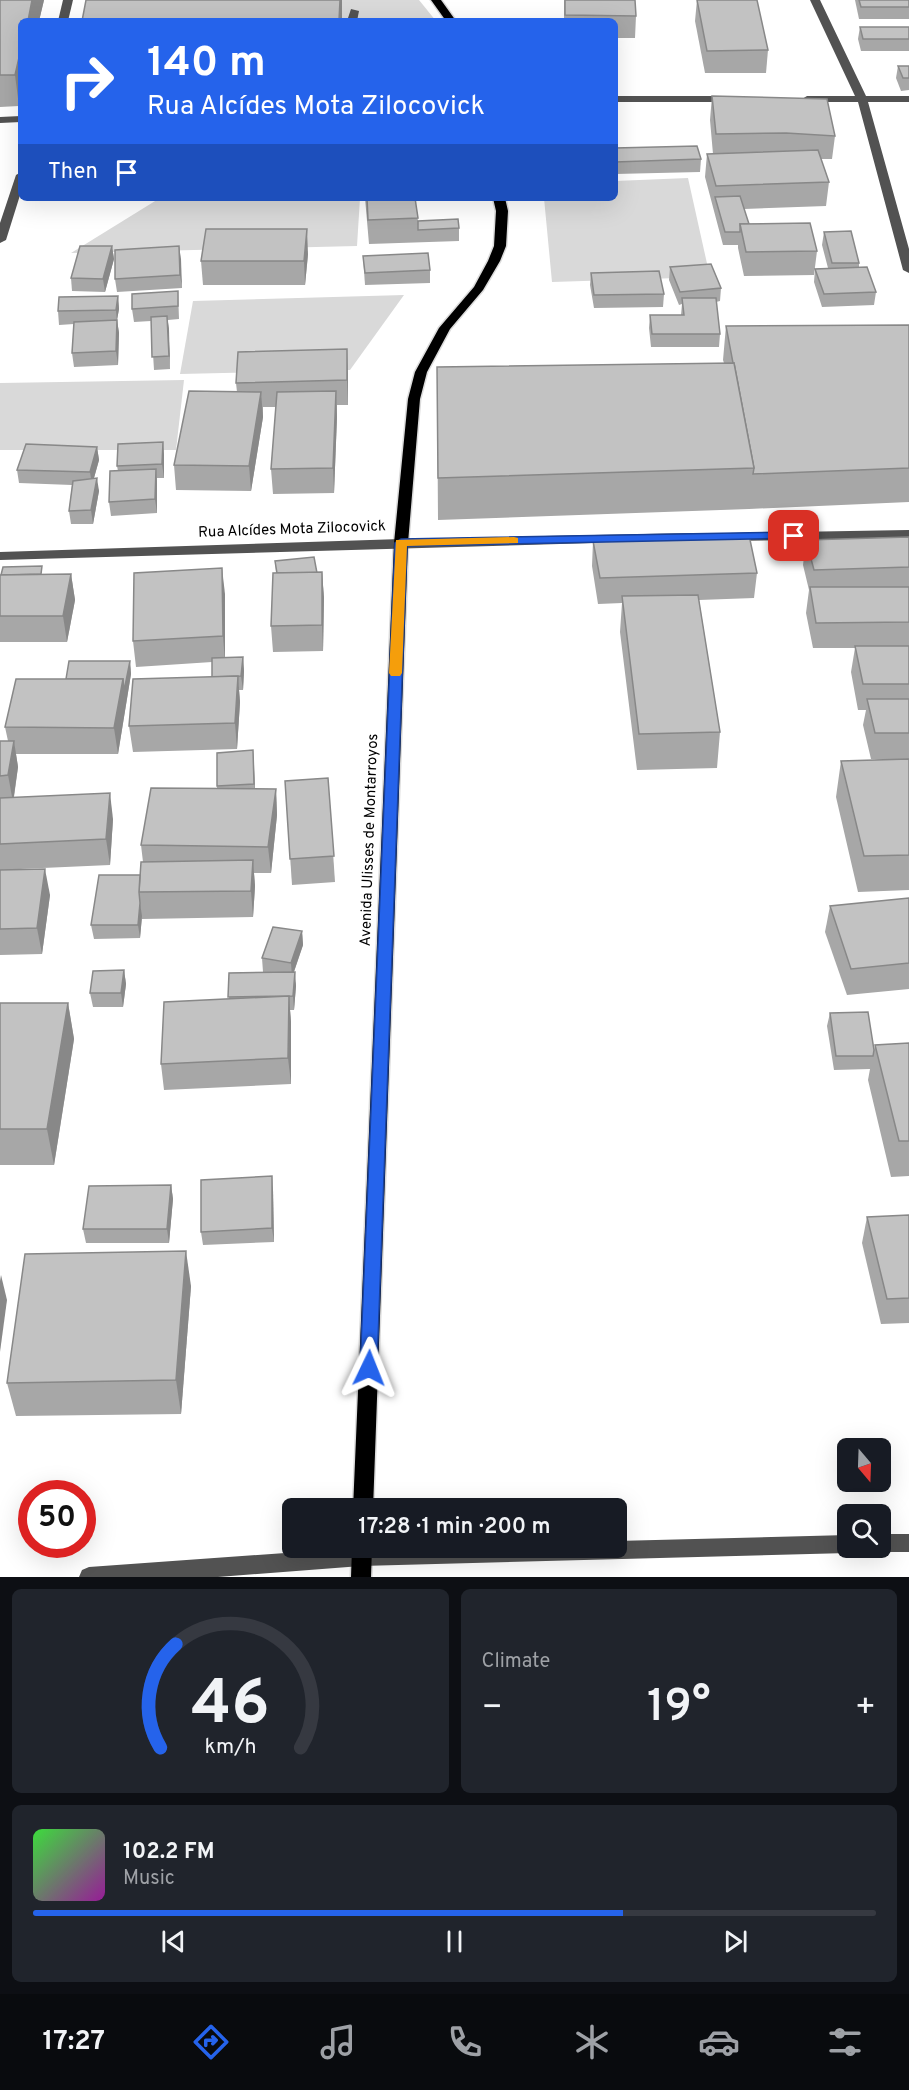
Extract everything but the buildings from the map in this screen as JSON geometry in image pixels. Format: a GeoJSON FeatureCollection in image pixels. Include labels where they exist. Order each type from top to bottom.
{"type":"FeatureCollection","features":[{"type":"Feature","properties":{"kind":"main road"},"geometry":{"type":"LineString","coordinates":[[436,0],[449,18]]}},
{"type":"Feature","properties":{"kind":"main road","name":"Avenida Ulisses de Montarroyos"},"geometry":{"type":"LineString","coordinates":[[363,1498],[401,543],[414,399],[421,372],[445,328],[479,288],[494,261],[500,246],[502,211],[500,201]]}},
{"type":"Feature","properties":{"kind":"street"},"geometry":{"type":"LineString","coordinates":[[64,18],[68,0]]}},
{"type":"Feature","properties":{"kind":"street"},"geometry":{"type":"LineString","coordinates":[[815,0],[861,99],[909,270]]}},
{"type":"Feature","properties":{"kind":"street"},"geometry":{"type":"LineString","coordinates":[[618,99],[744,99]]}},
{"type":"Feature","properties":{"kind":"street"},"geometry":{"type":"LineString","coordinates":[[791,99],[909,99]]}},
{"type":"Feature","properties":{"kind":"street"},"geometry":{"type":"LineString","coordinates":[[0,120],[18,120]]}},
{"type":"Feature","properties":{"kind":"street"},"geometry":{"type":"LineString","coordinates":[[0,240],[18,184]]}},
{"type":"Feature","properties":{"kind":"street","name":"Rua Alcídes Mota Zilocovick"},"geometry":{"type":"LineString","coordinates":[[0,556],[401,543],[909,534]]}},
{"type":"Feature","properties":{"kind":"street"},"geometry":{"type":"LineString","coordinates":[[891,1543],[909,1542]]}},
{"type":"Feature","properties":{"kind":"street"},"geometry":{"type":"LineString","coordinates":[[89,1577],[361,1561],[837,1544]]}},
{"type":"Feature","properties":{"kind":"shaded area"},"geometry":{"type":"Polygon","coordinates":[[[342,0],[419,0],[434,18],[342,18],[342,0]]]}},
{"type":"Feature","properties":{"kind":"shaded area"},"geometry":{"type":"Polygon","coordinates":[[[688,178],[710,277],[552,282],[544,201],[618,201],[618,181],[688,178]]]}},
{"type":"Feature","properties":{"kind":"shaded area"},"geometry":{"type":"Polygon","coordinates":[[[155,201],[360,201],[357,246],[71,253],[155,201]]]}},
{"type":"Feature","properties":{"kind":"shaded area"},"geometry":{"type":"Polygon","coordinates":[[[404,295],[350,370],[180,374],[193,301],[404,295]]]}},
{"type":"Feature","properties":{"kind":"shaded area"},"geometry":{"type":"Polygon","coordinates":[[[184,380],[176,450],[0,450],[0,383],[184,380]]]}},
{"type":"Feature","properties":{"kind":"slow traffic"},"geometry":{"type":"LineString","coordinates":[[396,673],[401,543],[514,541]]}},
{"type":"Feature","properties":{"kind":"route"},"geometry":{"type":"LineString","coordinates":[[369,1368],[401,543],[794,536]]}}]}
